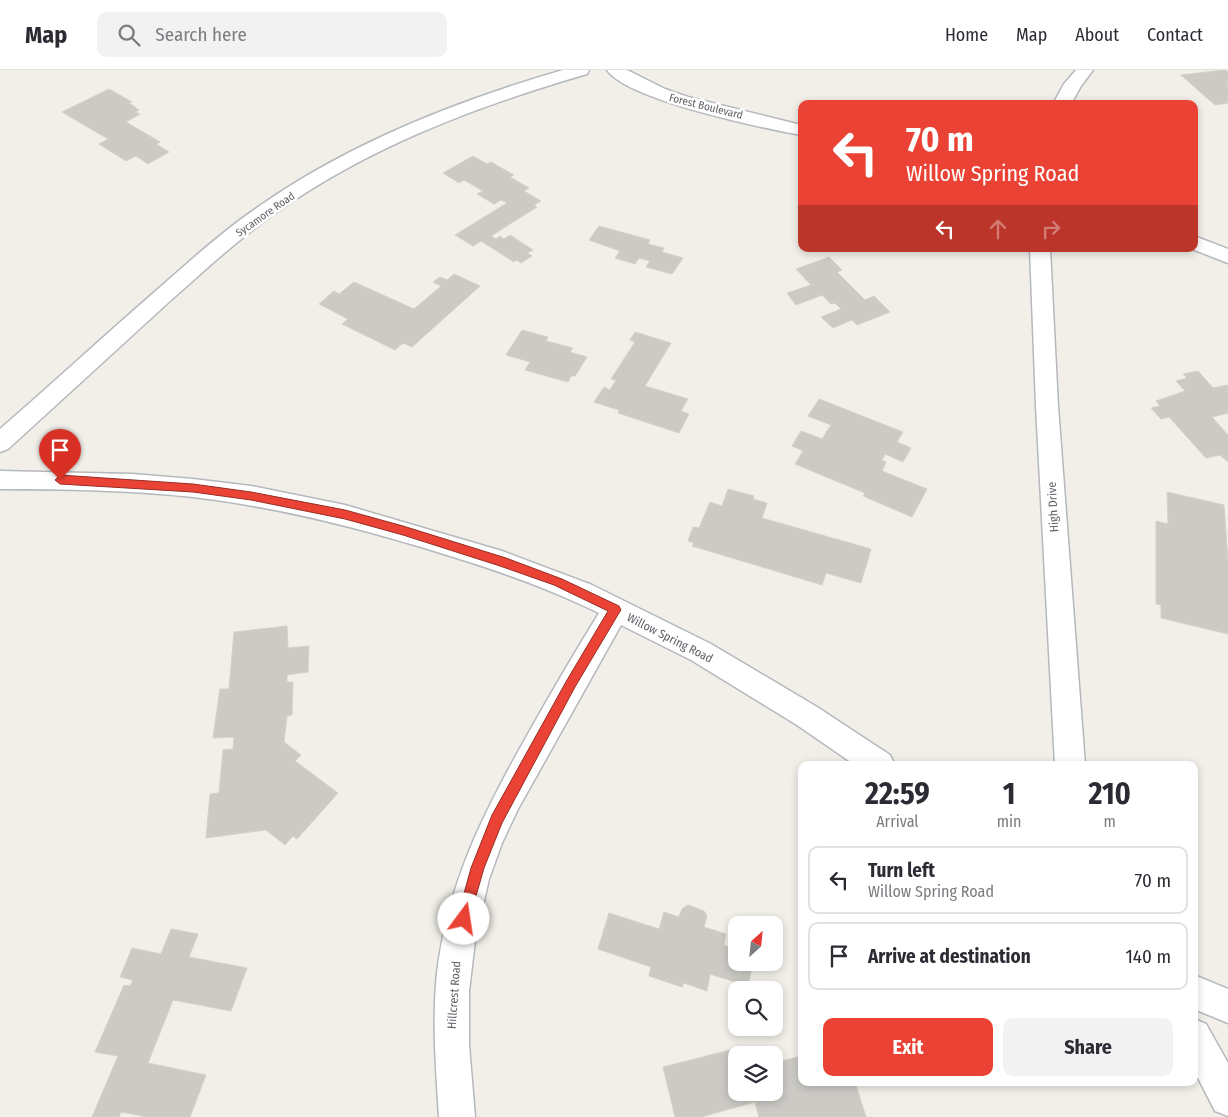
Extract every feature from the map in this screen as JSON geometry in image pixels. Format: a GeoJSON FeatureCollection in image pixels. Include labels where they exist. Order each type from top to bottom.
{"type":"FeatureCollection","features":[{"type":"Feature","properties":{"kind":"street","name":"Sycamore Road"},"geometry":{"type":"LineString","coordinates":[[0,443],[215,249],[268,210],[307,185],[361,153],[433,119],[504,93],[582,70]]}},
{"type":"Feature","properties":{"kind":"street","name":"Forest Boulevard"},"geometry":{"type":"LineString","coordinates":[[615,70],[644,87],[673,99],[798,129]]}},
{"type":"Feature","properties":{"kind":"street"},"geometry":{"type":"LineString","coordinates":[[1064,100],[1073,84],[1085,70]]}},
{"type":"Feature","properties":{"kind":"street"},"geometry":{"type":"LineString","coordinates":[[1198,244],[1228,257]]}},
{"type":"Feature","properties":{"kind":"street","name":"High Drive"},"geometry":{"type":"LineString","coordinates":[[1040,252],[1047,406],[1070,761]]}},
{"type":"Feature","properties":{"kind":"street","name":"Willow Spring Road"},"geometry":{"type":"LineString","coordinates":[[0,480],[60,480],[193,488],[251,496],[345,515],[502,562],[558,582],[701,652],[807,716],[874,761]]}},
{"type":"Feature","properties":{"kind":"street","name":"Hillcrest Road"},"geometry":{"type":"LineString","coordinates":[[457,1117],[451,1049],[454,975],[466,908],[476,873],[484,849],[504,805],[571,684],[615,610]]}},
{"type":"Feature","properties":{"kind":"street"},"geometry":{"type":"LineString","coordinates":[[1198,994],[1228,1006]]}},
{"type":"Feature","properties":{"kind":"street"},"geometry":{"type":"LineString","coordinates":[[1198,1043],[1228,1098]]}},
{"type":"Feature","properties":{"kind":"building"},"geometry":{"type":"Polygon","coordinates":[[[1225,70],[1228,72],[1228,83],[1226,83],[1228,85],[1228,103],[1215,105],[1181,75],[1225,70]]]}},
{"type":"Feature","properties":{"kind":"building"},"geometry":{"type":"Polygon","coordinates":[[[109,89],[132,102],[129,103],[139,110],[135,112],[140,114],[126,122],[160,142],[156,144],[169,152],[148,164],[136,156],[126,161],[99,144],[108,139],[62,112],[109,89]]]}},
{"type":"Feature","properties":{"kind":"building"},"geometry":{"type":"Polygon","coordinates":[[[473,156],[487,164],[491,162],[514,175],[510,177],[529,188],[524,191],[541,201],[534,205],[537,207],[491,236],[496,239],[500,236],[504,239],[510,235],[533,250],[527,253],[532,256],[521,263],[516,260],[514,262],[481,241],[473,246],[455,235],[507,203],[501,200],[494,204],[477,194],[483,191],[464,180],[459,183],[443,173],[473,156]]]}},
{"type":"Feature","properties":{"kind":"building"},"geometry":{"type":"Polygon","coordinates":[[[599,226],[650,240],[648,244],[664,248],[662,252],[683,258],[672,274],[646,267],[650,261],[639,258],[635,264],[615,258],[620,251],[589,240],[599,226]]]}},
{"type":"Feature","properties":{"kind":"building"},"geometry":{"type":"Polygon","coordinates":[[[829,257],[842,270],[837,272],[865,300],[874,296],[890,312],[857,325],[852,320],[833,328],[821,317],[841,309],[835,303],[831,304],[822,295],[796,305],[787,293],[811,285],[796,269],[829,257]]]}},
{"type":"Feature","properties":{"kind":"building"},"geometry":{"type":"Polygon","coordinates":[[[454,274],[480,286],[412,347],[403,343],[395,350],[342,324],[348,319],[319,304],[334,291],[339,294],[354,282],[414,309],[441,286],[433,282],[440,277],[447,280],[454,274]]]}},
{"type":"Feature","properties":{"kind":"building"},"geometry":{"type":"Polygon","coordinates":[[[522,330],[548,337],[546,341],[573,348],[570,352],[587,357],[575,376],[571,376],[568,382],[525,370],[530,362],[506,355],[522,330]]]}},
{"type":"Feature","properties":{"kind":"building"},"geometry":{"type":"Polygon","coordinates":[[[635,332],[671,343],[645,386],[688,399],[681,411],[689,414],[679,433],[618,413],[619,410],[594,402],[604,387],[610,390],[616,380],[611,379],[635,342],[630,340],[635,332]]]}},
{"type":"Feature","properties":{"kind":"building"},"geometry":{"type":"Polygon","coordinates":[[[1198,371],[1213,388],[1228,385],[1228,413],[1212,417],[1228,435],[1228,462],[1220,455],[1206,458],[1169,417],[1161,419],[1151,408],[1160,406],[1156,401],[1185,391],[1176,381],[1187,378],[1183,374],[1198,371]]]}},
{"type":"Feature","properties":{"kind":"building"},"geometry":{"type":"Polygon","coordinates":[[[819,399],[903,432],[897,442],[911,448],[903,462],[885,454],[882,460],[886,462],[882,471],[927,489],[912,517],[863,496],[865,493],[795,464],[803,451],[792,446],[801,431],[822,439],[831,425],[808,416],[819,399]]]}},
{"type":"Feature","properties":{"kind":"building"},"geometry":{"type":"Polygon","coordinates":[[[728,489],[754,496],[753,499],[767,503],[762,518],[871,549],[861,583],[826,573],[822,585],[692,546],[694,543],[688,541],[693,527],[699,528],[710,502],[722,506],[728,489]]]}},
{"type":"Feature","properties":{"kind":"building"},"geometry":{"type":"Polygon","coordinates":[[[1167,492],[1224,505],[1228,561],[1228,634],[1161,618],[1161,605],[1156,604],[1156,521],[1168,524],[1167,492]]]}},
{"type":"Feature","properties":{"kind":"building"},"geometry":{"type":"Polygon","coordinates":[[[287,626],[288,648],[309,646],[308,672],[287,675],[287,682],[293,682],[292,715],[287,716],[284,742],[301,755],[295,761],[338,793],[297,839],[293,836],[285,845],[266,830],[206,838],[210,794],[219,793],[223,750],[233,749],[234,737],[213,738],[220,689],[229,689],[234,632],[287,626]]]}},
{"type":"Feature","properties":{"kind":"building"},"geometry":{"type":"Polygon","coordinates":[[[688,905],[704,911],[707,916],[704,927],[726,934],[724,945],[728,946],[728,971],[751,971],[749,981],[732,981],[710,974],[707,991],[684,983],[682,987],[649,976],[651,967],[598,949],[609,913],[659,929],[664,912],[679,917],[682,909],[688,905]]]}},
{"type":"Feature","properties":{"kind":"building"},"geometry":{"type":"Polygon","coordinates":[[[171,929],[198,934],[189,957],[247,968],[231,1011],[173,1000],[148,1063],[206,1075],[190,1117],[147,1117],[121,1112],[119,1117],[92,1117],[118,1056],[95,1052],[124,985],[130,986],[133,980],[120,977],[132,948],[161,954],[171,929]]]}},
{"type":"Feature","properties":{"kind":"building"},"geometry":{"type":"Polygon","coordinates":[[[728,1051],[728,1101],[783,1101],[783,1061],[798,1057],[798,1086],[856,1086],[866,1117],[759,1117],[755,1102],[701,1117],[675,1117],[663,1067],[728,1051]]]}},
{"type":"Feature","properties":{"kind":"route"},"geometry":{"type":"LineString","coordinates":[[60,480],[193,488],[251,496],[345,515],[435,540],[502,562],[584,593],[615,610],[571,684],[497,819],[477,868],[464,919]]}}]}
